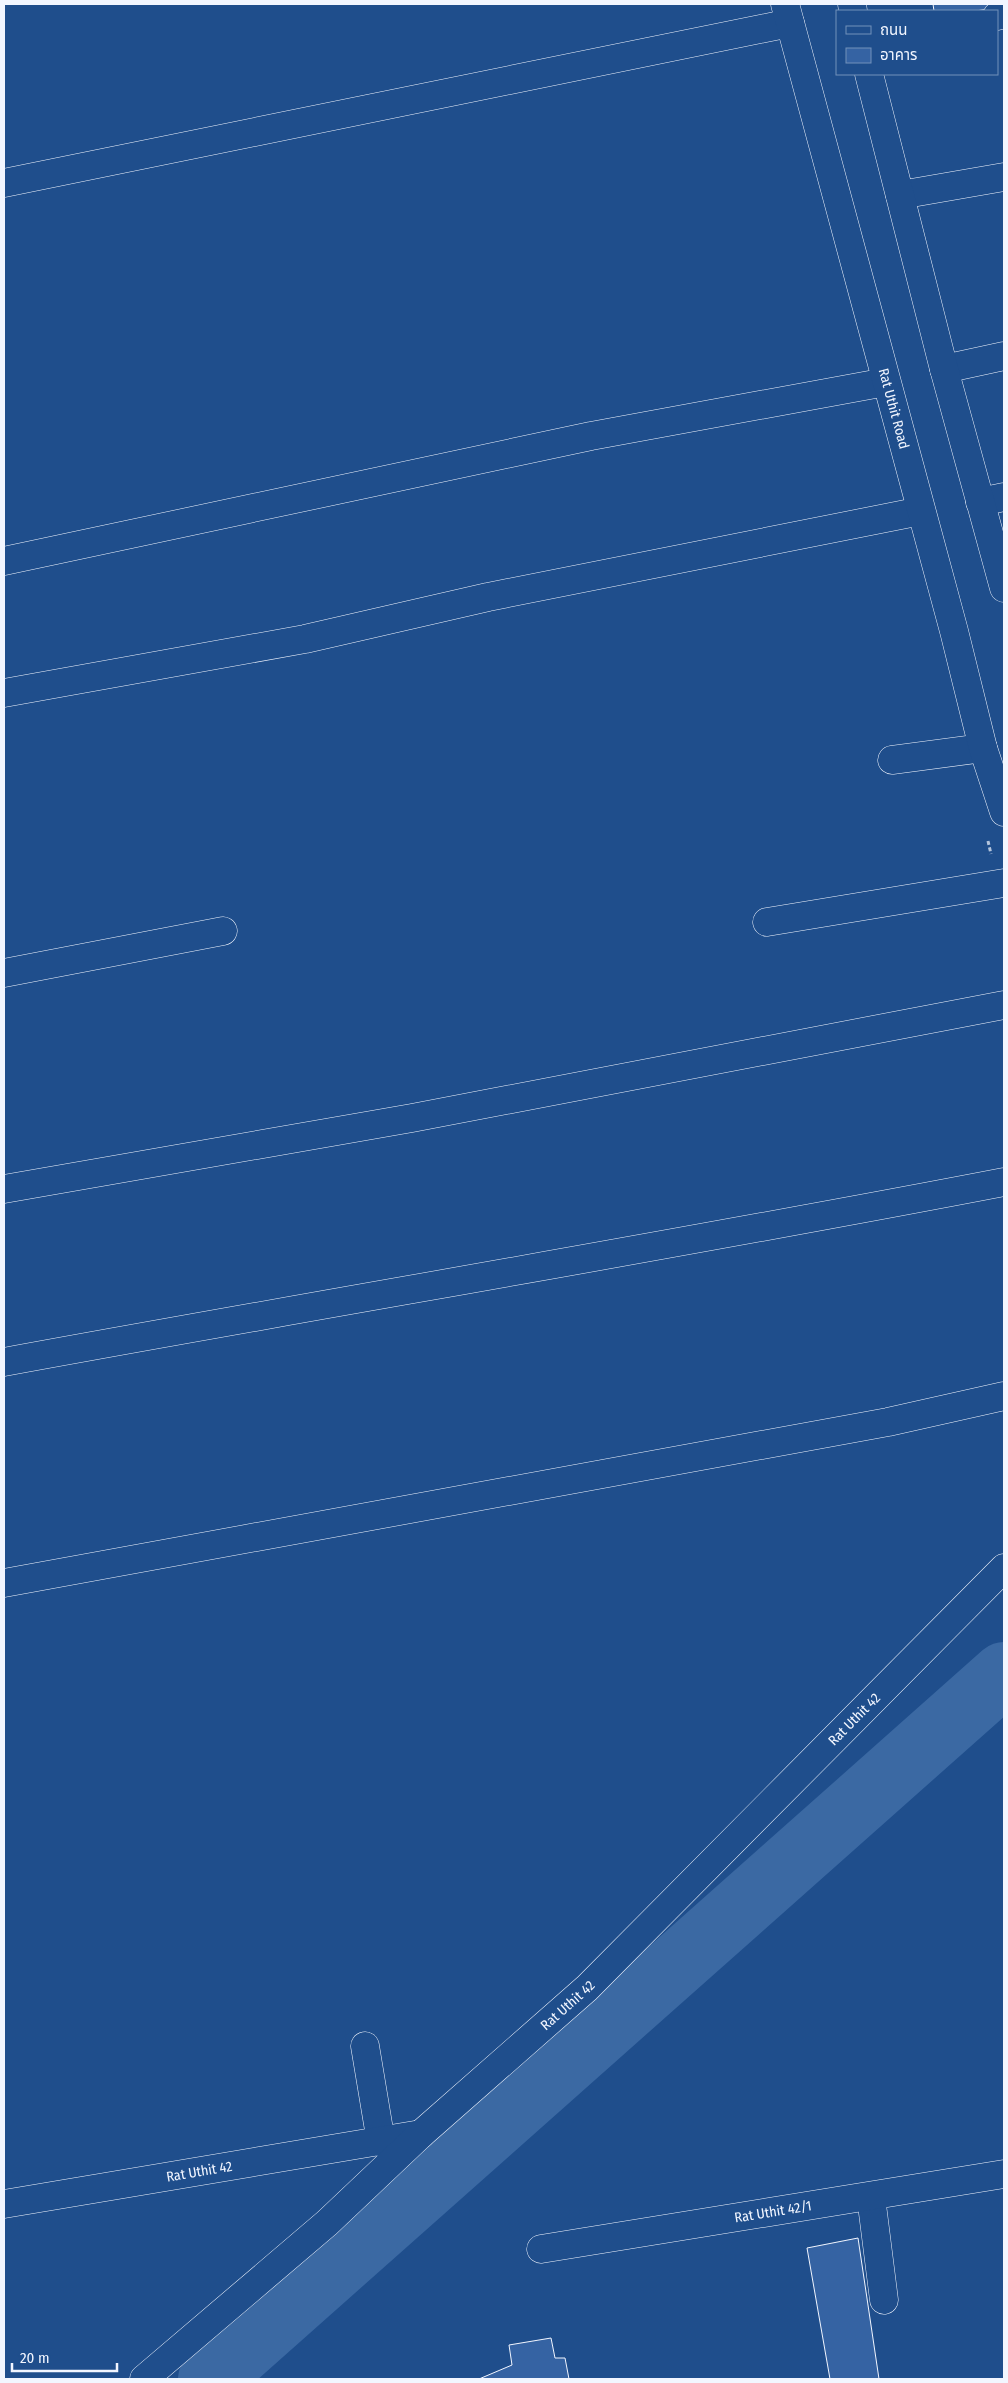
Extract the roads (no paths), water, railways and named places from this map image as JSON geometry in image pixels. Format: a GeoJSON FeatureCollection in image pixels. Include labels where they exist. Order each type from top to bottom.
{"type":"FeatureCollection","features":[{"type":"Feature","properties":{"kind":"street"},"geometry":{"type":"LineString","coordinates":[[4,183],[788,13]]}},
{"type":"Feature","properties":{"kind":"street","name":"Rat Uthit Road"},"geometry":{"type":"LineString","coordinates":[[788,13],[922,512],[983,748],[1004,812]]}},
{"type":"Feature","properties":{"kind":"street"},"geometry":{"type":"LineString","coordinates":[[869,75],[944,369],[992,499],[1004,588]]}},
{"type":"Feature","properties":{"kind":"street"},"geometry":{"type":"LineString","coordinates":[[900,196],[1004,177]]}},
{"type":"Feature","properties":{"kind":"street"},"geometry":{"type":"LineString","coordinates":[[944,369],[1004,356]]}},
{"type":"Feature","properties":{"kind":"street"},"geometry":{"type":"LineString","coordinates":[[4,561],[591,436],[886,382]]}},
{"type":"Feature","properties":{"kind":"street"},"geometry":{"type":"LineString","coordinates":[[4,693],[305,639],[488,597],[922,512]]}},
{"type":"Feature","properties":{"kind":"street"},"geometry":{"type":"LineString","coordinates":[[892,760],[983,748]]}},
{"type":"Feature","properties":{"kind":"street"},"geometry":{"type":"LineString","coordinates":[[767,922],[1004,883]]}},
{"type":"Feature","properties":{"kind":"street"},"geometry":{"type":"LineString","coordinates":[[4,973],[223,931]]}},
{"type":"Feature","properties":{"kind":"street"},"geometry":{"type":"LineString","coordinates":[[4,1189],[412,1118],[1004,1005]]}},
{"type":"Feature","properties":{"kind":"street"},"geometry":{"type":"LineString","coordinates":[[4,1362],[361,1297],[597,1258],[1004,1182]]}},
{"type":"Feature","properties":{"kind":"street"},"geometry":{"type":"LineString","coordinates":[[4,1583],[888,1422],[1004,1396]]}},
{"type":"Feature","properties":{"kind":"street","name":"Rat Uthit 42"},"geometry":{"type":"LineString","coordinates":[[4,2204],[421,2134],[587,1988],[1004,1568]]}},
{"type":"Feature","properties":{"kind":"street"},"geometry":{"type":"LineString","coordinates":[[365,2046],[381,2142]]}},
{"type":"Feature","properties":{"kind":"street"},"geometry":{"type":"LineString","coordinates":[[144,2379],[327,2223],[421,2134]]}},
{"type":"Feature","properties":{"kind":"street","name":"Rat Uthit 42/1"},"geometry":{"type":"LineString","coordinates":[[541,2249],[1004,2174]]}},
{"type":"Feature","properties":{"kind":"street"},"geometry":{"type":"LineString","coordinates":[[871,2197],[884,2300]]}},
{"type":"Feature","properties":{"kind":"waterway"},"geometry":{"type":"LineString","coordinates":[[210,2379],[1004,1674]]}}]}
